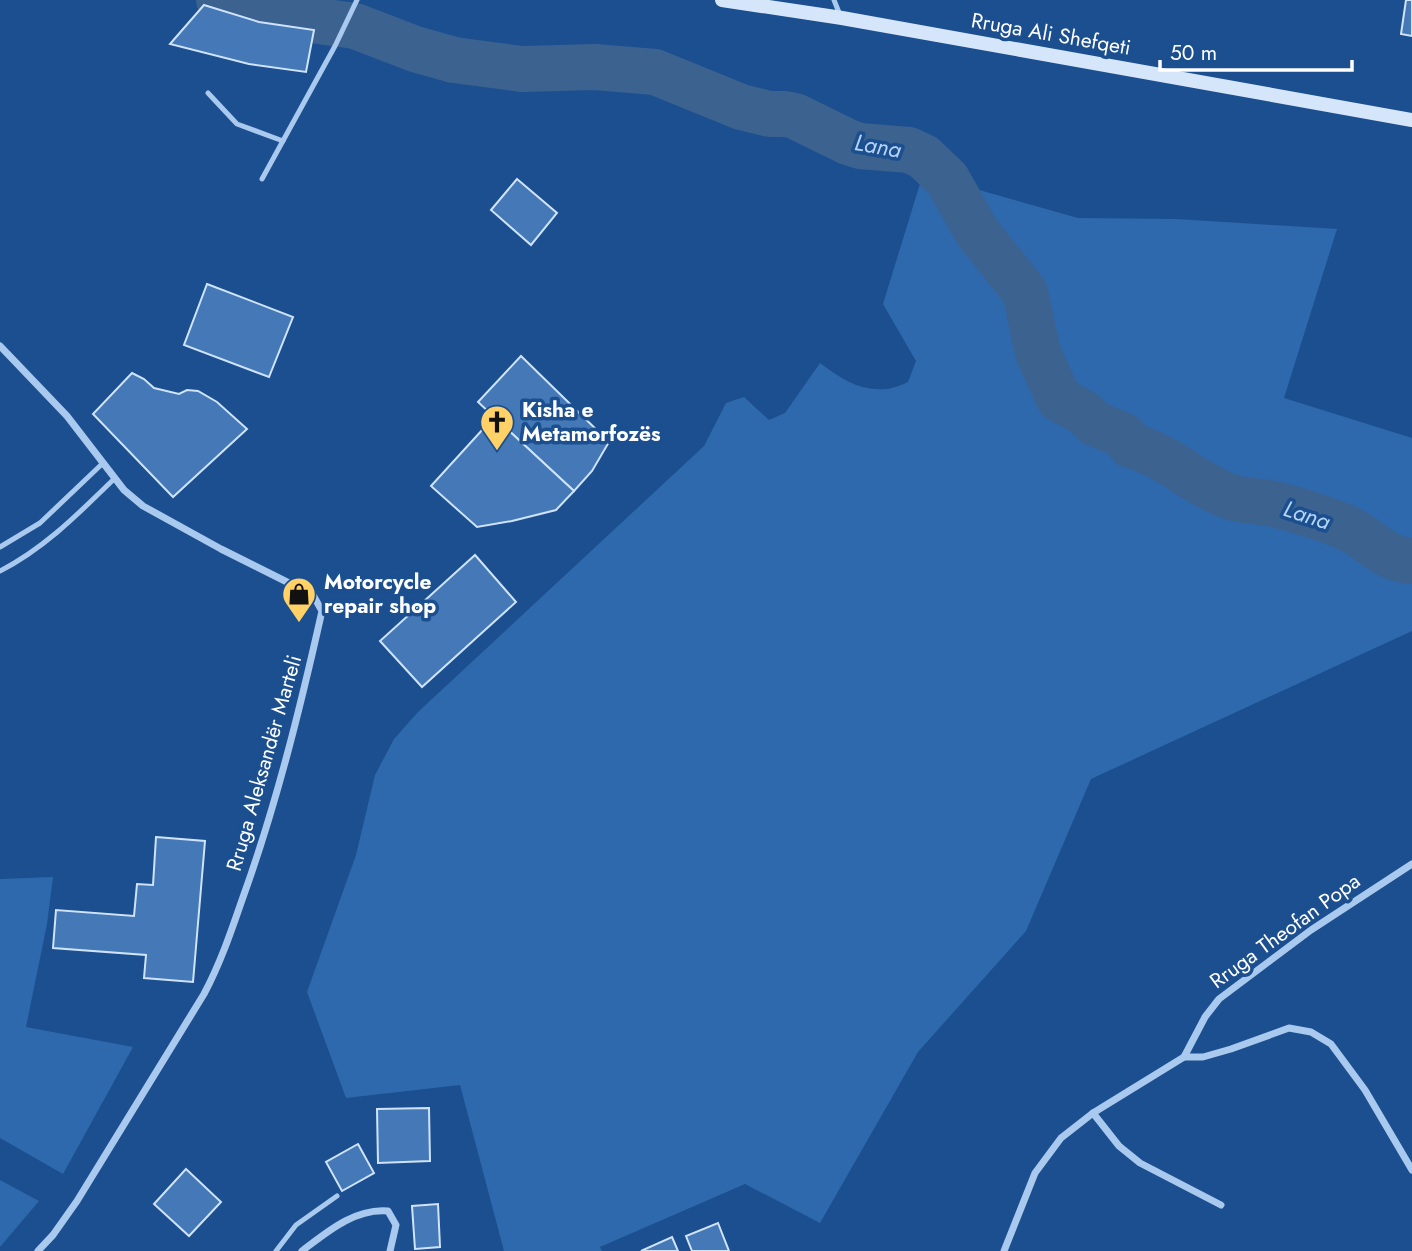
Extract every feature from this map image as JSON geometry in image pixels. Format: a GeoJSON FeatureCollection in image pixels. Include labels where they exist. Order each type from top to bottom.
{"type":"FeatureCollection","features":[{"type":"Feature","properties":{"kind":"main road","name":"Rruga Ali Shefqeti"},"geometry":{"type":"LineString","coordinates":[[722,0],[842,18],[1412,120]]}},
{"type":"Feature","properties":{"kind":"street","name":"Rruga Aleksandër Marteli"},"geometry":{"type":"LineString","coordinates":[[0,346],[67,416],[124,490],[143,506],[220,549],[313,595],[322,611],[300,710],[259,853],[217,969],[77,1200],[53,1235],[38,1251]]}},
{"type":"Feature","properties":{"kind":"street","name":"Rruga Theofan Popa"},"geometry":{"type":"LineString","coordinates":[[1184,1057],[1205,1017],[1219,999],[1311,930],[1412,864]]}},
{"type":"Feature","properties":{"kind":"street"},"geometry":{"type":"LineString","coordinates":[[1004,1251],[1035,1174],[1061,1138],[1093,1114],[1184,1057],[1203,1057],[1289,1028],[1311,1032],[1331,1044],[1366,1090],[1412,1170]]}},
{"type":"Feature","properties":{"kind":"street"},"geometry":{"type":"LineString","coordinates":[[1093,1114],[1119,1146],[1140,1163],[1221,1205]]}},
{"type":"Feature","properties":{"kind":"street"},"geometry":{"type":"LineString","coordinates":[[302,1251],[346,1221],[373,1209],[388,1211],[396,1224],[390,1251]]}},
{"type":"Feature","properties":{"kind":"lane"},"geometry":{"type":"LineString","coordinates":[[262,179],[335,46],[357,0]]}},
{"type":"Feature","properties":{"kind":"lane"},"geometry":{"type":"LineString","coordinates":[[834,0],[842,18]]}},
{"type":"Feature","properties":{"kind":"lane"},"geometry":{"type":"LineString","coordinates":[[208,93],[237,124],[283,141]]}},
{"type":"Feature","properties":{"kind":"lane"},"geometry":{"type":"LineString","coordinates":[[0,547],[40,523],[103,463]]}},
{"type":"Feature","properties":{"kind":"lane"},"geometry":{"type":"LineString","coordinates":[[0,571],[47,542],[115,478]]}},
{"type":"Feature","properties":{"kind":"lane"},"geometry":{"type":"LineString","coordinates":[[276,1251],[296,1225],[337,1196]]}},
{"type":"Feature","properties":{"kind":"shaded area"},"geometry":{"type":"Polygon","coordinates":[[[923,174],[1078,218],[1176,219],[1337,229],[1284,398],[1412,438],[1412,631],[1091,779],[1026,931],[918,1052],[820,1223],[745,1184],[600,1247],[602,1251],[504,1251],[460,1085],[346,1098],[307,992],[356,855],[375,775],[394,739],[418,712],[704,446],[726,403],[744,397],[769,420],[785,413],[820,363],[840,377],[862,387],[884,389],[908,382],[916,361],[883,304],[923,174]]]}},
{"type":"Feature","properties":{"kind":"shaded area"},"geometry":{"type":"Polygon","coordinates":[[[53,877],[47,924],[26,1027],[133,1047],[63,1174],[0,1138],[0,879],[53,877]]]}},
{"type":"Feature","properties":{"kind":"shaded area"},"geometry":{"type":"Polygon","coordinates":[[[0,1180],[39,1201],[0,1247],[0,1180]]]}},
{"type":"Feature","properties":{"kind":"building"},"geometry":{"type":"Polygon","coordinates":[[[1406,0],[1412,0],[1412,36],[1401,34],[1406,0]]]}},
{"type":"Feature","properties":{"kind":"building"},"geometry":{"type":"Polygon","coordinates":[[[204,5],[259,22],[314,30],[306,72],[249,64],[170,44],[204,5]]]}},
{"type":"Feature","properties":{"kind":"building"},"geometry":{"type":"Polygon","coordinates":[[[517,179],[557,213],[531,245],[491,210],[517,179]]]}},
{"type":"Feature","properties":{"kind":"building"},"geometry":{"type":"Polygon","coordinates":[[[207,284],[293,317],[269,377],[184,345],[207,284]]]}},
{"type":"Feature","properties":{"kind":"building"},"geometry":{"type":"Polygon","coordinates":[[[521,356],[609,442],[592,471],[574,491],[478,402],[521,356]]]}},
{"type":"Feature","properties":{"kind":"building"},"geometry":{"type":"Polygon","coordinates":[[[132,373],[154,388],[179,394],[187,390],[198,391],[217,402],[247,429],[173,497],[93,414],[132,373]]]}},
{"type":"Feature","properties":{"kind":"building","name":"Kisha e Metamorfozës"},"geometry":{"type":"Polygon","coordinates":[[[494,417],[574,491],[556,510],[477,527],[431,486],[494,417]]]}},
{"type":"Feature","properties":{"kind":"building"},"geometry":{"type":"Polygon","coordinates":[[[475,555],[516,602],[422,687],[380,641],[475,555]]]}},
{"type":"Feature","properties":{"kind":"building"},"geometry":{"type":"Polygon","coordinates":[[[156,837],[205,841],[193,982],[144,978],[146,955],[53,948],[56,910],[134,916],[137,884],[153,885],[156,837]]]}},
{"type":"Feature","properties":{"kind":"building"},"geometry":{"type":"Polygon","coordinates":[[[429,1108],[430,1161],[378,1163],[377,1109],[429,1108]]]}},
{"type":"Feature","properties":{"kind":"building"},"geometry":{"type":"Polygon","coordinates":[[[358,1144],[374,1173],[342,1191],[326,1162],[358,1144]]]}},
{"type":"Feature","properties":{"kind":"building"},"geometry":{"type":"Polygon","coordinates":[[[186,1169],[221,1202],[189,1236],[154,1204],[186,1169]]]}},
{"type":"Feature","properties":{"kind":"building"},"geometry":{"type":"Polygon","coordinates":[[[438,1204],[440,1247],[415,1249],[412,1206],[438,1204]]]}},
{"type":"Feature","properties":{"kind":"building"},"geometry":{"type":"Polygon","coordinates":[[[718,1223],[729,1251],[692,1251],[686,1236],[718,1223]]]}},
{"type":"Feature","properties":{"kind":"building"},"geometry":{"type":"Polygon","coordinates":[[[672,1237],[678,1251],[641,1251],[672,1237]]]}},
{"type":"Feature","properties":{"kind":"waterway","name":"Lana"},"geometry":{"type":"LineString","coordinates":[[219,0],[260,13],[355,26],[415,49],[454,60],[522,69],[595,67],[655,72],[741,107],[770,114],[795,116],[860,146],[909,150],[924,157],[947,179],[977,232],[1025,292],[1038,353],[1059,399],[1084,413],[1094,423],[1124,436],[1130,445],[1156,455],[1227,496],[1277,505],[1321,518],[1351,530],[1395,558],[1412,561]]}},
{"type":"Feature","properties":{"kind":"place","name":"Kisha e Metamorfozës"},"geometry":{"type":"Point","coordinates":[497,452]}},
{"type":"Feature","properties":{"kind":"place","name":"Motorcycle repair shop"},"geometry":{"type":"Point","coordinates":[299,624]}}]}
